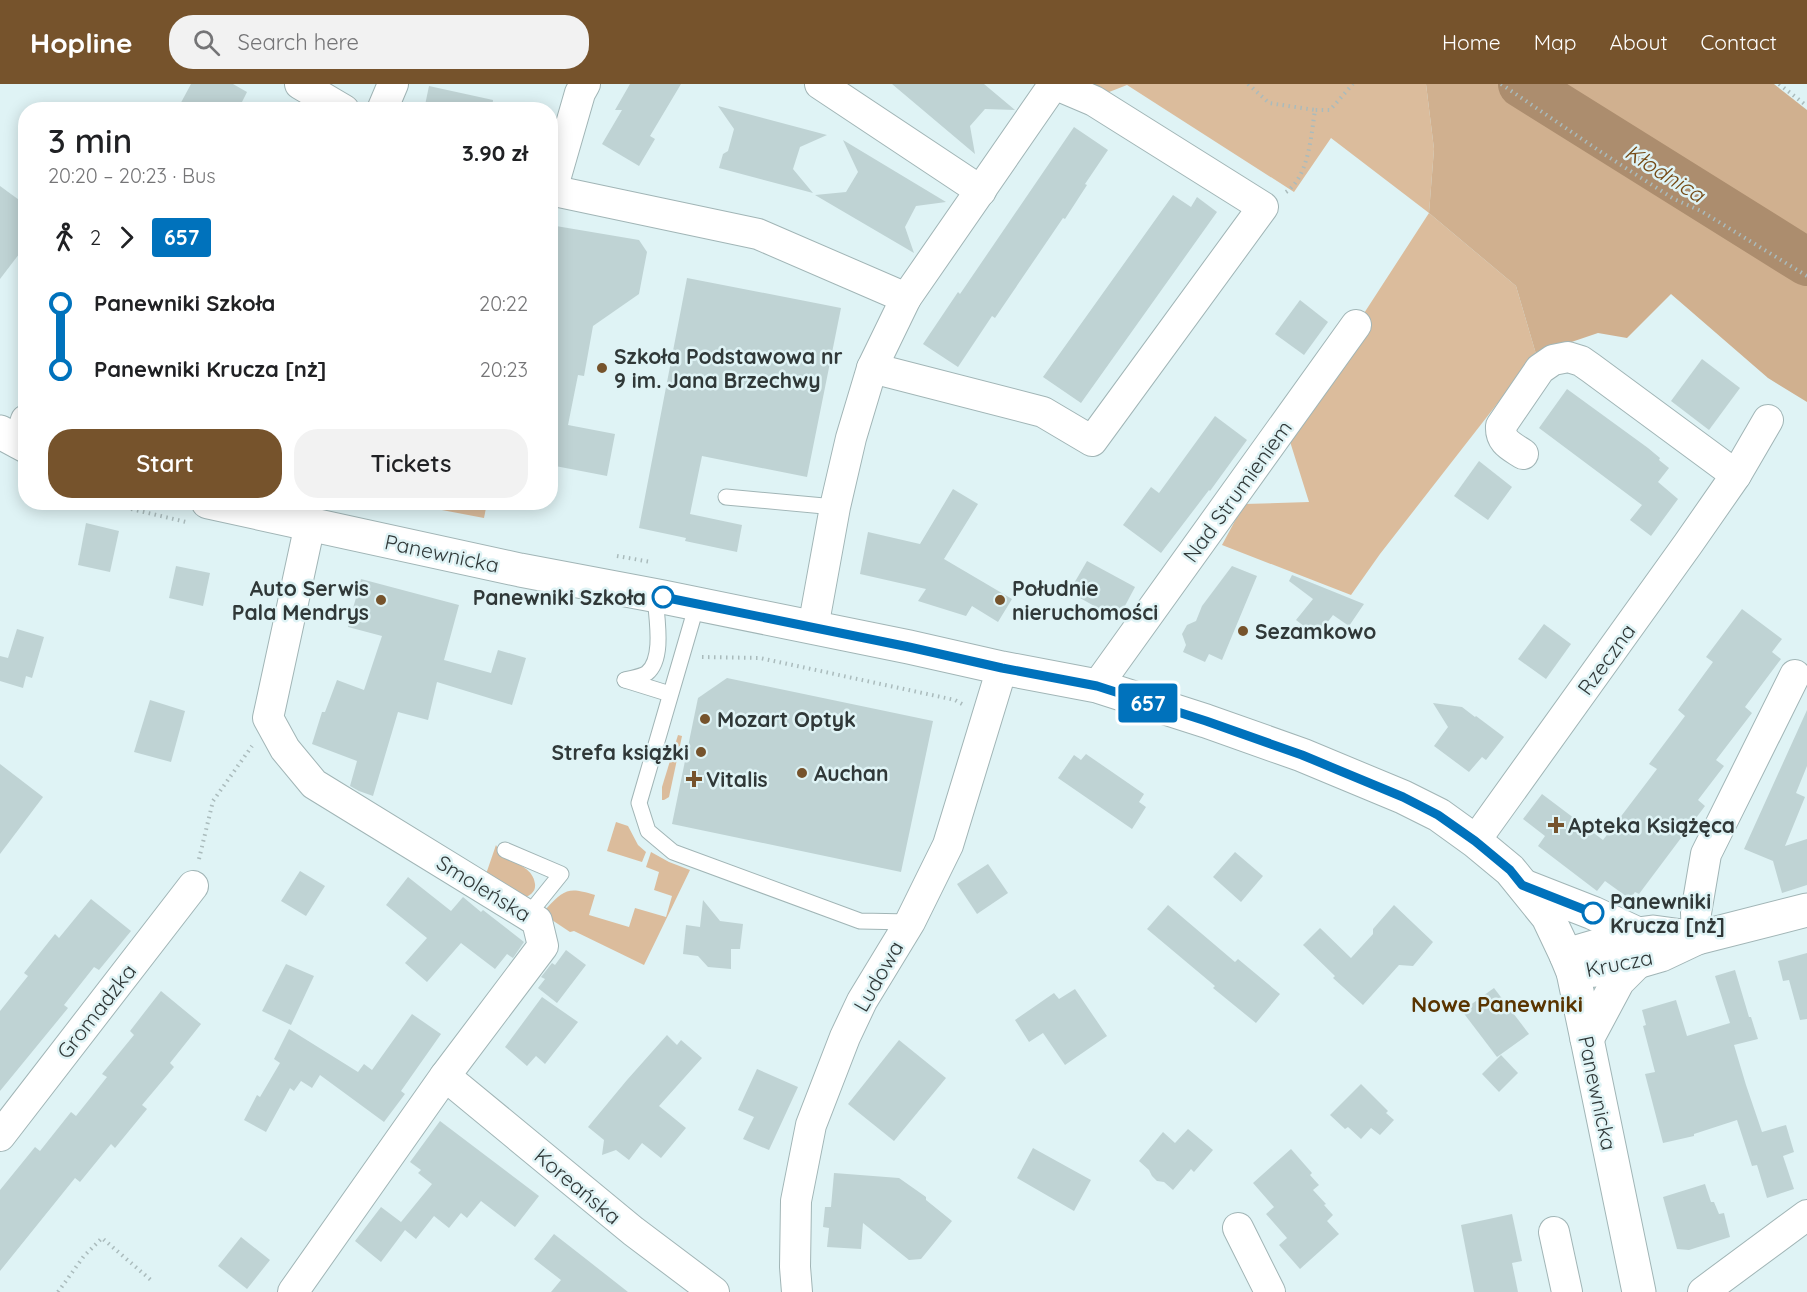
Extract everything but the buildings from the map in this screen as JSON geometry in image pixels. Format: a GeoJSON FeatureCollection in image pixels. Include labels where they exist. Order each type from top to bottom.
{"type":"FeatureCollection","features":[{"type":"Feature","properties":{"kind":"street"},"geometry":{"type":"LineString","coordinates":[[300,84],[330,102]]}},
{"type":"Feature","properties":{"kind":"street"},"geometry":{"type":"LineString","coordinates":[[385,102],[393,84]]}},
{"type":"Feature","properties":{"kind":"street"},"geometry":{"type":"LineString","coordinates":[[558,167],[580,93],[585,84]]}},
{"type":"Feature","properties":{"kind":"street"},"geometry":{"type":"LineString","coordinates":[[820,84],[981,191]]}},
{"type":"Feature","properties":{"kind":"street"},"geometry":{"type":"LineString","coordinates":[[813,628],[835,507],[851,438],[872,368],[906,298],[1054,84],[1094,101],[1263,207],[1092,441],[1043,412],[872,368]]}},
{"type":"Feature","properties":{"kind":"street"},"geometry":{"type":"LineString","coordinates":[[558,191],[758,234],[906,298]]}},
{"type":"Feature","properties":{"kind":"street","name":"Nad Strumieniem"},"geometry":{"type":"LineString","coordinates":[[1097,686],[1356,326]]}},
{"type":"Feature","properties":{"kind":"street"},"geometry":{"type":"LineString","coordinates":[[1523,454],[1505,442],[1500,435],[1501,426],[1540,369],[1553,360],[1568,357],[1581,361],[1591,368],[1736,475]]}},
{"type":"Feature","properties":{"kind":"street","name":"Rzeczna"},"geometry":{"type":"LineString","coordinates":[[1475,841],[1736,475],[1768,420]]}},
{"type":"Feature","properties":{"kind":"street","name":"Panewnicka"},"geometry":{"type":"LineString","coordinates":[[248,510],[520,570],[1097,686],[1302,755],[1403,797],[1438,815],[1510,870],[1548,917],[1569,963],[1639,1292]]}},
{"type":"Feature","properties":{"kind":"street"},"geometry":{"type":"LineString","coordinates":[[268,718],[310,524]]}},
{"type":"Feature","properties":{"kind":"street","name":"Ludowa"},"geometry":{"type":"LineString","coordinates":[[797,1292],[796,1202],[811,1125],[861,1001],[910,922],[948,845],[1002,668]]}},
{"type":"Feature","properties":{"kind":"street"},"geometry":{"type":"LineString","coordinates":[[1697,938],[1696,914],[1706,854],[1795,675]]}},
{"type":"Feature","properties":{"kind":"street","name":"Smoleńska"},"geometry":{"type":"LineString","coordinates":[[268,718],[285,749],[314,784],[537,921],[543,945],[445,1076],[292,1292]]}},
{"type":"Feature","properties":{"kind":"street"},"geometry":{"type":"LineString","coordinates":[[1522,885],[1593,913],[1637,948],[1587,1039]]}},
{"type":"Feature","properties":{"kind":"street","name":"Gromadzka"},"geometry":{"type":"LineString","coordinates":[[0,1136],[193,886]]}},
{"type":"Feature","properties":{"kind":"street","name":"Krucza"},"geometry":{"type":"LineString","coordinates":[[1569,963],[1637,948],[1653,932],[1697,938],[1807,910]]}},
{"type":"Feature","properties":{"kind":"street","name":"Koreańska"},"geometry":{"type":"LineString","coordinates":[[445,1076],[633,1231],[714,1292]]}},
{"type":"Feature","properties":{"kind":"street"},"geometry":{"type":"LineString","coordinates":[[1703,1292],[1807,1215]]}},
{"type":"Feature","properties":{"kind":"street"},"geometry":{"type":"LineString","coordinates":[[1238,1228],[1270,1292]]}},
{"type":"Feature","properties":{"kind":"street"},"geometry":{"type":"LineString","coordinates":[[1554,1232],[1567,1292]]}},
{"type":"Feature","properties":{"kind":"lane"},"geometry":{"type":"LineString","coordinates":[[726,497],[835,507]]}},
{"type":"Feature","properties":{"kind":"lane"},"geometry":{"type":"LineString","coordinates":[[655,596],[658,650],[655,663],[646,674],[625,680],[670,694]]}},
{"type":"Feature","properties":{"kind":"lane"},"geometry":{"type":"LineString","coordinates":[[697,604],[639,803],[648,831],[673,852],[860,921],[910,922]]}},
{"type":"Feature","properties":{"kind":"lane"},"geometry":{"type":"LineString","coordinates":[[506,850],[561,874],[528,915]]}},
{"type":"Feature","properties":{"kind":"path"},"geometry":{"type":"LineString","coordinates":[[1248,84],[1269,103],[1315,110],[1330,110],[1353,84]]}},
{"type":"Feature","properties":{"kind":"path"},"geometry":{"type":"LineString","coordinates":[[1501,84],[1674,199],[1701,211],[1807,276]]}},
{"type":"Feature","properties":{"kind":"path"},"geometry":{"type":"LineString","coordinates":[[1779,84],[1807,106]]}},
{"type":"Feature","properties":{"kind":"path"},"geometry":{"type":"LineString","coordinates":[[1263,207],[1293,187],[1308,157],[1315,110]]}},
{"type":"Feature","properties":{"kind":"path"},"geometry":{"type":"LineString","coordinates":[[193,886],[213,801],[248,755],[268,718]]}},
{"type":"Feature","properties":{"kind":"path"},"geometry":{"type":"LineString","coordinates":[[58,1292],[84,1256],[102,1238],[152,1281]]}},
{"type":"Feature","properties":{"kind":"shaded area"},"geometry":{"type":"Polygon","coordinates":[[[1088,84],[1426,84],[1434,149],[1429,213],[1331,138],[1294,192],[1127,85],[1104,94],[1088,84]]]}},
{"type":"Feature","properties":{"kind":"shaded area"},"geometry":{"type":"Polygon","coordinates":[[[1426,84],[1507,84],[1807,277],[1807,402],[1768,378],[1671,294],[1627,338],[1598,333],[1536,354],[1516,286],[1429,213],[1434,149],[1426,84]]]}},
{"type":"Feature","properties":{"kind":"shaded area"},"geometry":{"type":"Polygon","coordinates":[[[1539,84],[1774,84],[1807,110],[1807,254],[1539,84]]]}},
{"type":"Feature","properties":{"kind":"shaded area"},"geometry":{"type":"Polygon","coordinates":[[[1429,213],[1516,286],[1536,354],[1380,554],[1351,595],[1222,545],[1244,504],[1309,502],[1287,432],[1429,213]]]}},
{"type":"Feature","properties":{"kind":"shaded area"},"geometry":{"type":"Polygon","coordinates":[[[442,510],[486,510],[484,518],[442,510]]]}},
{"type":"Feature","properties":{"kind":"shaded area"},"geometry":{"type":"Polygon","coordinates":[[[678,735],[682,736],[669,797],[662,800],[662,787],[678,735]]]}},
{"type":"Feature","properties":{"kind":"shaded area"},"geometry":{"type":"Polygon","coordinates":[[[616,822],[628,826],[638,845],[646,852],[642,862],[607,851],[616,822]]]}},
{"type":"Feature","properties":{"kind":"shaded area"},"geometry":{"type":"Polygon","coordinates":[[[496,845],[499,851],[526,869],[533,878],[534,891],[524,898],[485,877],[496,845]]]}},
{"type":"Feature","properties":{"kind":"shaded area"},"geometry":{"type":"Polygon","coordinates":[[[651,852],[690,870],[644,965],[574,931],[570,932],[546,916],[546,909],[552,902],[563,894],[579,891],[595,895],[589,915],[629,927],[635,908],[666,917],[672,896],[654,890],[659,872],[646,867],[651,852]]]}},
{"type":"Feature","properties":{"kind":"waterway","name":"Kłodnica"},"geometry":{"type":"LineString","coordinates":[[1522,84],[1807,262]]}},
{"type":"Feature","properties":{"kind":"bus line","name":"657"},"geometry":{"type":"LineString","coordinates":[[663,597],[1097,686],[1206,721],[1302,755],[1403,797],[1438,815],[1475,841],[1510,870],[1522,885],[1593,913]]}},
{"type":"Feature","properties":{"kind":"place","name":"Szkoła Podstawowa nr 9 im. Jana Brzechwy"},"geometry":{"type":"Point","coordinates":[602,368]}},
{"type":"Feature","properties":{"kind":"place","name":"Panewniki Szkoła"},"geometry":{"type":"Point","coordinates":[663,597]}},
{"type":"Feature","properties":{"kind":"place","name":"Auto Serwis Pala Mendrys"},"geometry":{"type":"Point","coordinates":[381,600]}},
{"type":"Feature","properties":{"kind":"place","name":"Południe nieruchomości"},"geometry":{"type":"Point","coordinates":[1000,600]}},
{"type":"Feature","properties":{"kind":"place","name":"Sezamkowo"},"geometry":{"type":"Point","coordinates":[1243,631]}},
{"type":"Feature","properties":{"kind":"place","name":"Mozart Optyk"},"geometry":{"type":"Point","coordinates":[705,719]}},
{"type":"Feature","properties":{"kind":"place","name":"Strefa książki"},"geometry":{"type":"Point","coordinates":[701,752]}},
{"type":"Feature","properties":{"kind":"place","name":"Auchan"},"geometry":{"type":"Point","coordinates":[802,773]}},
{"type":"Feature","properties":{"kind":"place","name":"Vitalis"},"geometry":{"type":"Point","coordinates":[694,779]}},
{"type":"Feature","properties":{"kind":"place","name":"Apteka Książęca"},"geometry":{"type":"Point","coordinates":[1556,825]}},
{"type":"Feature","properties":{"kind":"place","name":"Panewniki Krucza [nż]"},"geometry":{"type":"Point","coordinates":[1593,913]}},
{"type":"Feature","properties":{"kind":"district","name":"Nowe Panewniki"},"geometry":{"type":"Point","coordinates":[1497,1004]}}]}
